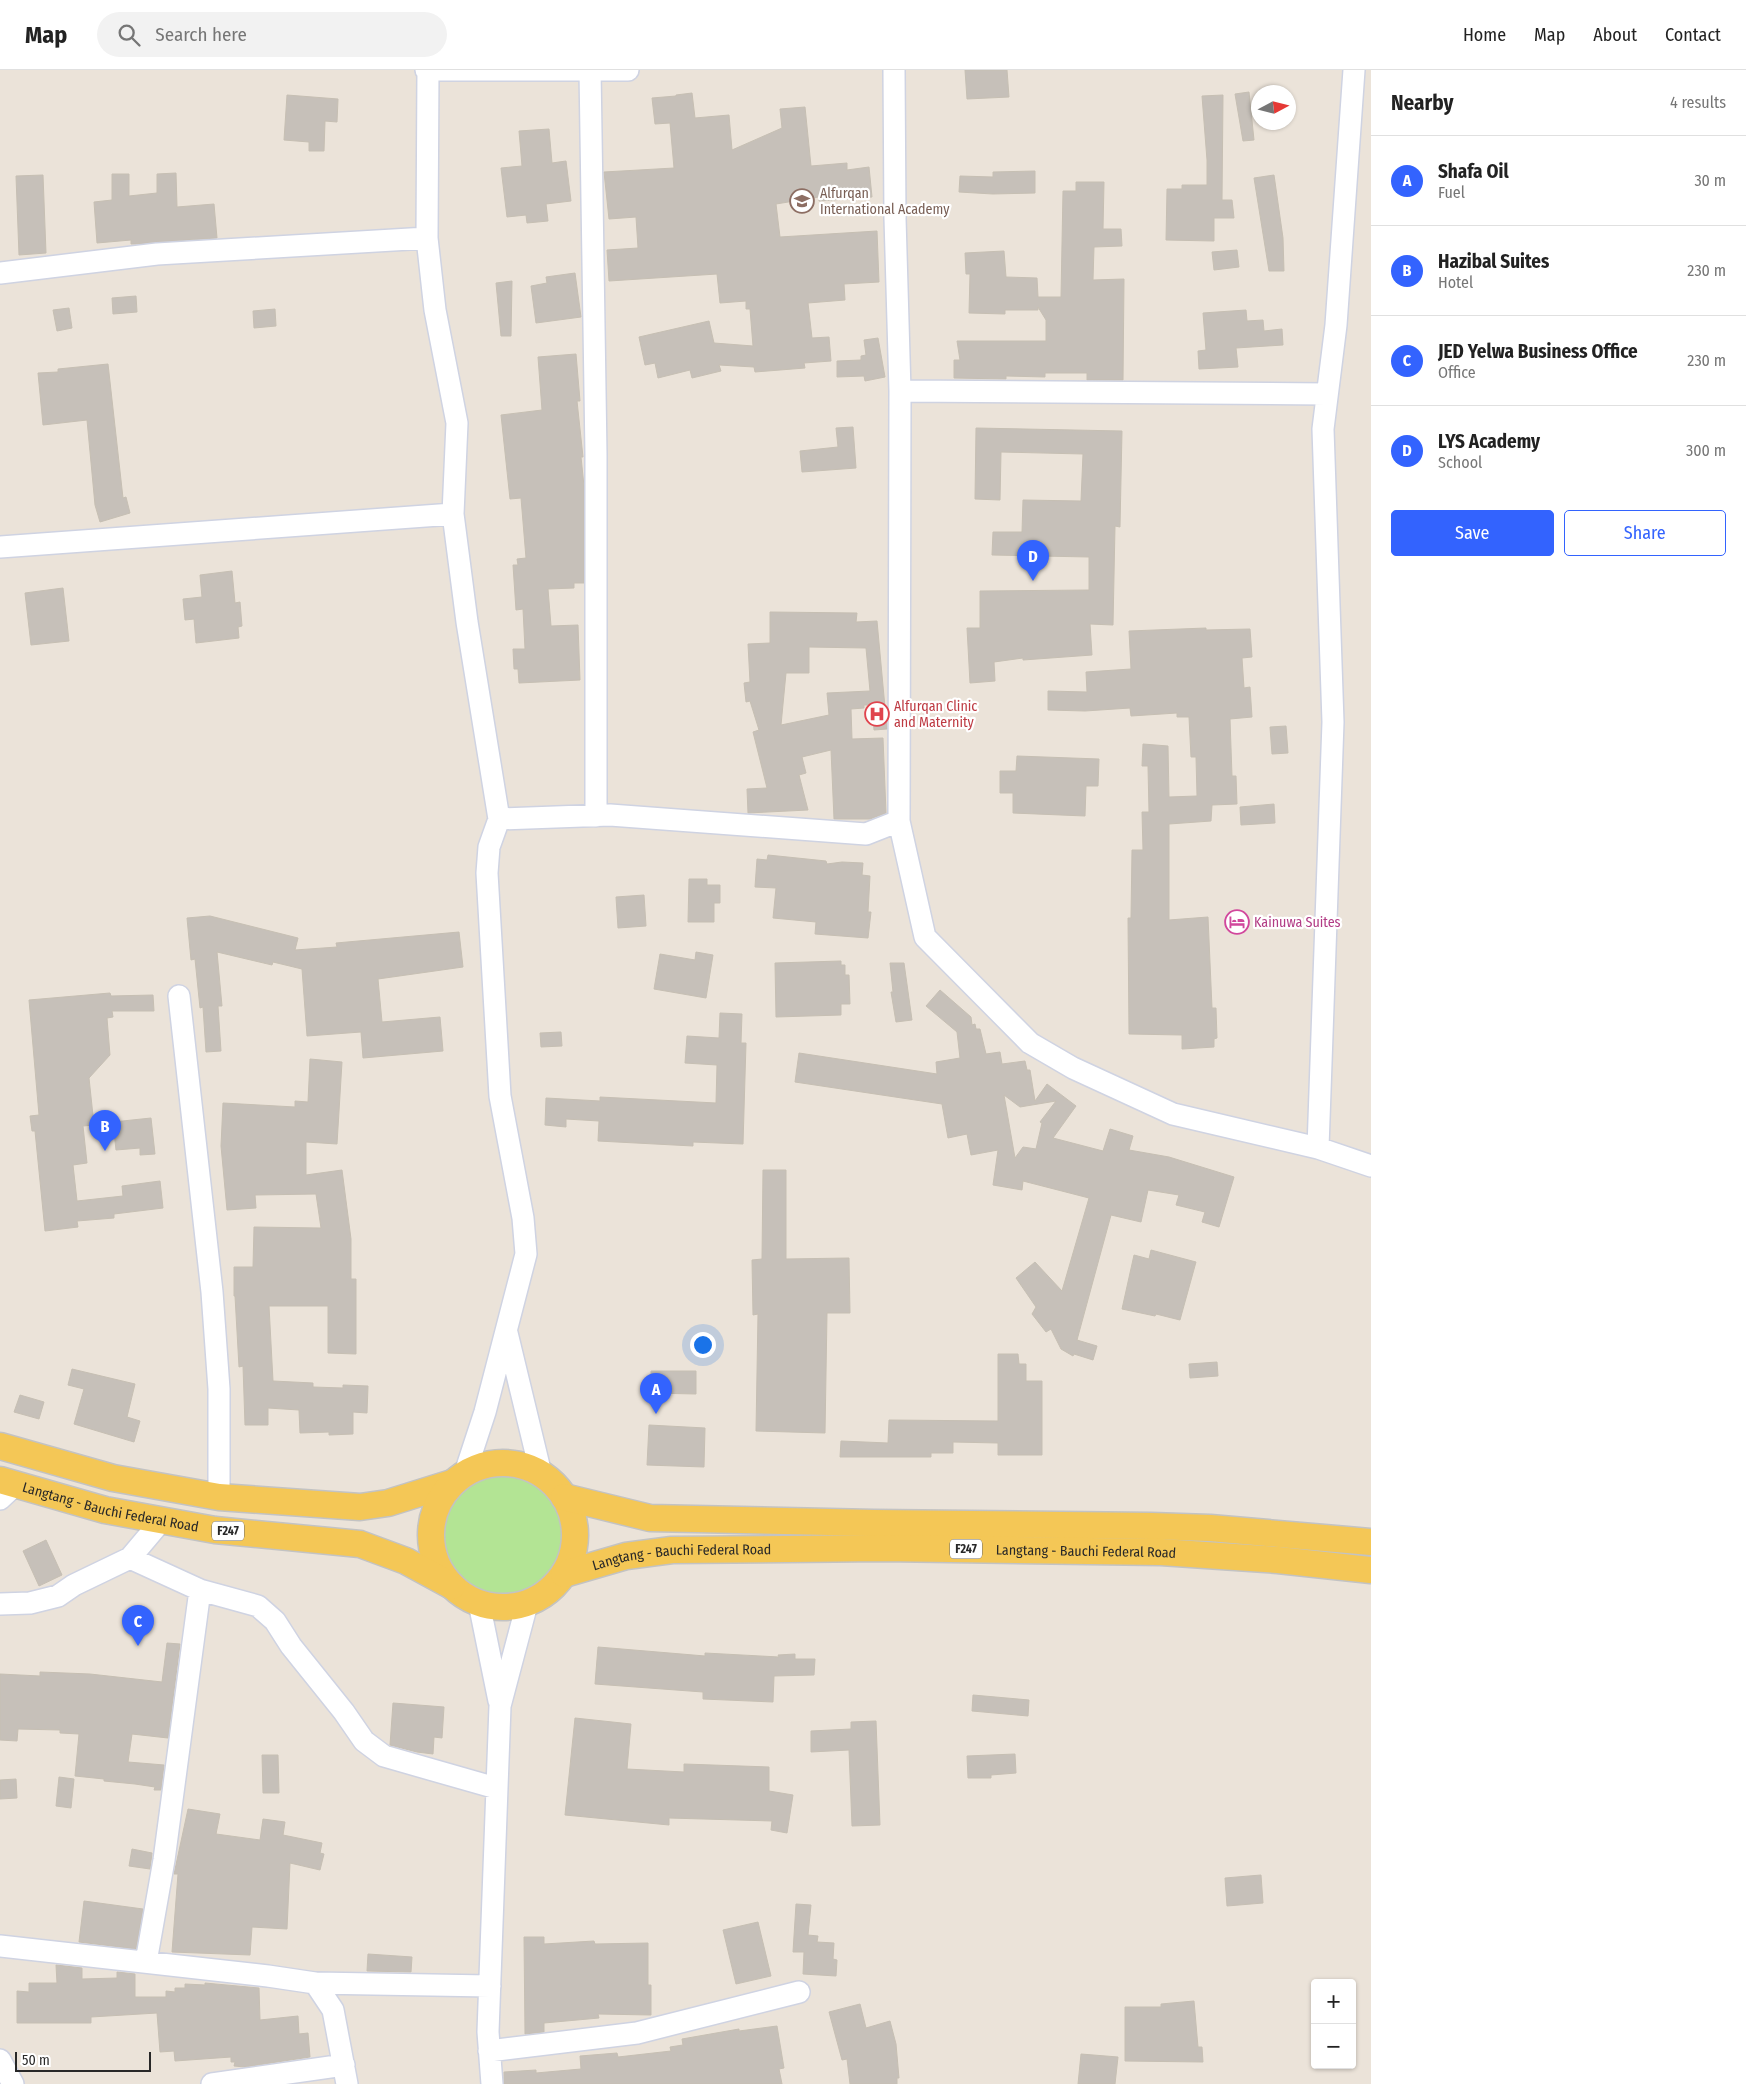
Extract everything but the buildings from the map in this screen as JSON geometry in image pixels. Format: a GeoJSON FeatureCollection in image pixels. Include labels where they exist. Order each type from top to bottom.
{"type":"FeatureCollection","features":[{"type":"Feature","properties":{"kind":"main road","name":"Langtang - Bauchi Federal Road"},"geometry":{"type":"LineString","coordinates":[[0,1446],[113,1478],[219,1497],[360,1507],[388,1503],[458,1478]]}},
{"type":"Feature","properties":{"kind":"main road","name":"F247"},"geometry":{"type":"LineString","coordinates":[[511,1463],[527,1466],[541,1474],[554,1484],[564,1496],[571,1511],[575,1527],[575,1544],[564,1574],[554,1587],[541,1597],[527,1604],[511,1607],[494,1607],[464,1596],[442,1574],[435,1559],[431,1543],[431,1527],[435,1511],[442,1496],[458,1478],[479,1466],[511,1463]]}},
{"type":"Feature","properties":{"kind":"main road","name":"Langtang - Bauchi Federal Road"},"geometry":{"type":"LineString","coordinates":[[5,1488],[106,1510],[215,1530],[360,1544],[406,1561],[452,1586]]}},
{"type":"Feature","properties":{"kind":"main road","name":"Langtang - Bauchi Federal Road"},"geometry":{"type":"LineString","coordinates":[[564,1496],[650,1518],[874,1523],[1171,1526],[1371,1542]]}},
{"type":"Feature","properties":{"kind":"main road","name":"Langtang - Bauchi Federal Road"},"geometry":{"type":"LineString","coordinates":[[564,1574],[626,1556],[672,1550],[883,1548],[1161,1552],[1278,1560],[1371,1570]]}},
{"type":"Feature","properties":{"kind":"street"},"geometry":{"type":"LineString","coordinates":[[458,1478],[486,1412],[526,1254],[523,1218],[500,1086],[487,873],[489,847],[499,819],[467,622],[453,514],[457,423],[435,310],[427,238],[427,70],[628,70]]}},
{"type":"Feature","properties":{"kind":"street"},"geometry":{"type":"LineString","coordinates":[[894,70],[895,228],[900,390],[899,821],[925,937],[1030,1043],[1073,1068],[1173,1114],[1318,1148],[1371,1166]]}},
{"type":"Feature","properties":{"kind":"street"},"geometry":{"type":"LineString","coordinates":[[1318,1148],[1333,722],[1323,429],[1336,325],[1354,70]]}},
{"type":"Feature","properties":{"kind":"street"},"geometry":{"type":"LineString","coordinates":[[590,71],[596,454],[596,816]]}},
{"type":"Feature","properties":{"kind":"street"},"geometry":{"type":"LineString","coordinates":[[0,273],[157,254],[427,238]]}},
{"type":"Feature","properties":{"kind":"street"},"geometry":{"type":"LineString","coordinates":[[900,390],[1327,394]]}},
{"type":"Feature","properties":{"kind":"street"},"geometry":{"type":"LineString","coordinates":[[0,547],[453,514]]}},
{"type":"Feature","properties":{"kind":"street"},"geometry":{"type":"LineString","coordinates":[[499,819],[596,816],[866,834],[899,821]]}},
{"type":"Feature","properties":{"kind":"street"},"geometry":{"type":"LineString","coordinates":[[179,996],[212,1292],[218,1390],[219,1497]]}},
{"type":"Feature","properties":{"kind":"street"},"geometry":{"type":"LineString","coordinates":[[506,1332],[541,1474]]}},
{"type":"Feature","properties":{"kind":"street"},"geometry":{"type":"LineString","coordinates":[[0,1604],[30,1603],[58,1596],[74,1585],[130,1558],[162,1520]]}},
{"type":"Feature","properties":{"kind":"street"},"geometry":{"type":"LineString","coordinates":[[130,1558],[200,1590],[258,1606],[275,1621],[291,1646],[344,1712],[364,1741],[384,1756],[496,1788]]}},
{"type":"Feature","properties":{"kind":"street"},"geometry":{"type":"LineString","coordinates":[[146,1962],[164,1860],[200,1590]]}},
{"type":"Feature","properties":{"kind":"street"},"geometry":{"type":"LineString","coordinates":[[479,1603],[500,1706]]}},
{"type":"Feature","properties":{"kind":"street"},"geometry":{"type":"LineString","coordinates":[[492,2084],[488,2032],[500,1706],[527,1604]]}},
{"type":"Feature","properties":{"kind":"street"},"geometry":{"type":"LineString","coordinates":[[0,1946],[315,1983],[490,1986]]}},
{"type":"Feature","properties":{"kind":"street"},"geometry":{"type":"LineString","coordinates":[[212,2084],[346,2074],[333,2010],[315,1983]]}},
{"type":"Feature","properties":{"kind":"street"},"geometry":{"type":"LineString","coordinates":[[489,2051],[636,2033],[798,1992]]}},
{"type":"Feature","properties":{"kind":"street"},"geometry":{"type":"LineString","coordinates":[[0,2060],[13,2084]]}},
{"type":"Feature","properties":{"kind":"green space"},"geometry":{"type":"Polygon","coordinates":[[[503,1472],[527,1477],[548,1490],[561,1511],[566,1535],[561,1559],[548,1580],[527,1593],[503,1598],[479,1593],[458,1580],[445,1559],[440,1535],[445,1511],[458,1490],[479,1477],[503,1472]]]}},
{"type":"Feature","properties":{"kind":"place","name":"Alfurqan International Academy"},"geometry":{"type":"Point","coordinates":[802,201]}},
{"type":"Feature","properties":{"kind":"place","name":"LYS Academy"},"geometry":{"type":"Point","coordinates":[1033,581]}},
{"type":"Feature","properties":{"kind":"place","name":"Alfurqan Clinic and Maternity"},"geometry":{"type":"Point","coordinates":[877,714]}},
{"type":"Feature","properties":{"kind":"place","name":"Kainuwa Suites"},"geometry":{"type":"Point","coordinates":[1237,922]}},
{"type":"Feature","properties":{"kind":"place","name":"Hazibal Suites"},"geometry":{"type":"Point","coordinates":[105,1151]}},
{"type":"Feature","properties":{"kind":"place","name":"Shafa Oil"},"geometry":{"type":"Point","coordinates":[656,1414]}},
{"type":"Feature","properties":{"kind":"place","name":"JED Yelwa Business Office"},"geometry":{"type":"Point","coordinates":[138,1646]}}]}
